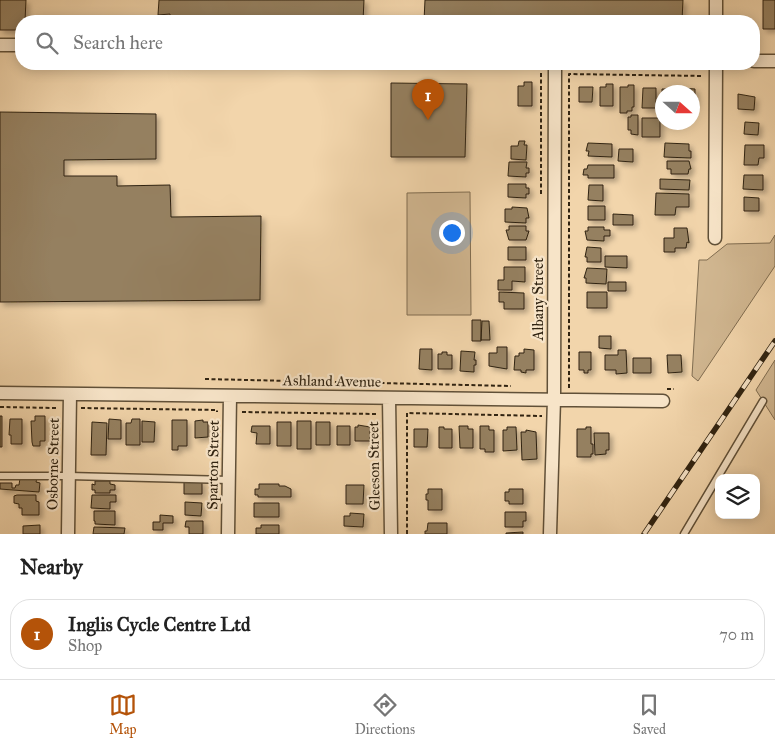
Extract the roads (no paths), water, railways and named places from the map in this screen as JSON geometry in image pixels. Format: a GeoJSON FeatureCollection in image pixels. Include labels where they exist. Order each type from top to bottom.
{"type":"FeatureCollection","features":[{"type":"Feature","properties":{"kind":"street"},"geometry":{"type":"LineString","coordinates":[[716,0],[716,15]]}},
{"type":"Feature","properties":{"kind":"street"},"geometry":{"type":"LineString","coordinates":[[0,45],[15,45]]}},
{"type":"Feature","properties":{"kind":"street"},"geometry":{"type":"LineString","coordinates":[[760,61],[775,61]]}},
{"type":"Feature","properties":{"kind":"street","name":"Albany Street"},"geometry":{"type":"LineString","coordinates":[[550,534],[554,400],[556,70]]}},
{"type":"Feature","properties":{"kind":"street"},"geometry":{"type":"LineString","coordinates":[[716,70],[716,238]]}},
{"type":"Feature","properties":{"kind":"street","name":"Ashland Avenue"},"geometry":{"type":"LineString","coordinates":[[0,393],[554,400],[663,395]]}},
{"type":"Feature","properties":{"kind":"street","name":"Osborne Street"},"geometry":{"type":"LineString","coordinates":[[68,534],[70,394]]}},
{"type":"Feature","properties":{"kind":"street","name":"Sparton Street"},"geometry":{"type":"LineString","coordinates":[[228,534],[230,396]]}},
{"type":"Feature","properties":{"kind":"street","name":"Gleeson Street"},"geometry":{"type":"LineString","coordinates":[[389,398],[391,534]]}},
{"type":"Feature","properties":{"kind":"lane"},"geometry":{"type":"LineString","coordinates":[[684,534],[763,401]]}},
{"type":"Feature","properties":{"kind":"lane"},"geometry":{"type":"LineString","coordinates":[[0,476],[229,480]]}},
{"type":"Feature","properties":{"kind":"railway"},"geometry":{"type":"LineString","coordinates":[[644,534],[775,341]]}},
{"type":"Feature","properties":{"kind":"place","name":"Inglis Cycle Centre Ltd"},"geometry":{"type":"Point","coordinates":[428,120]}}]}
